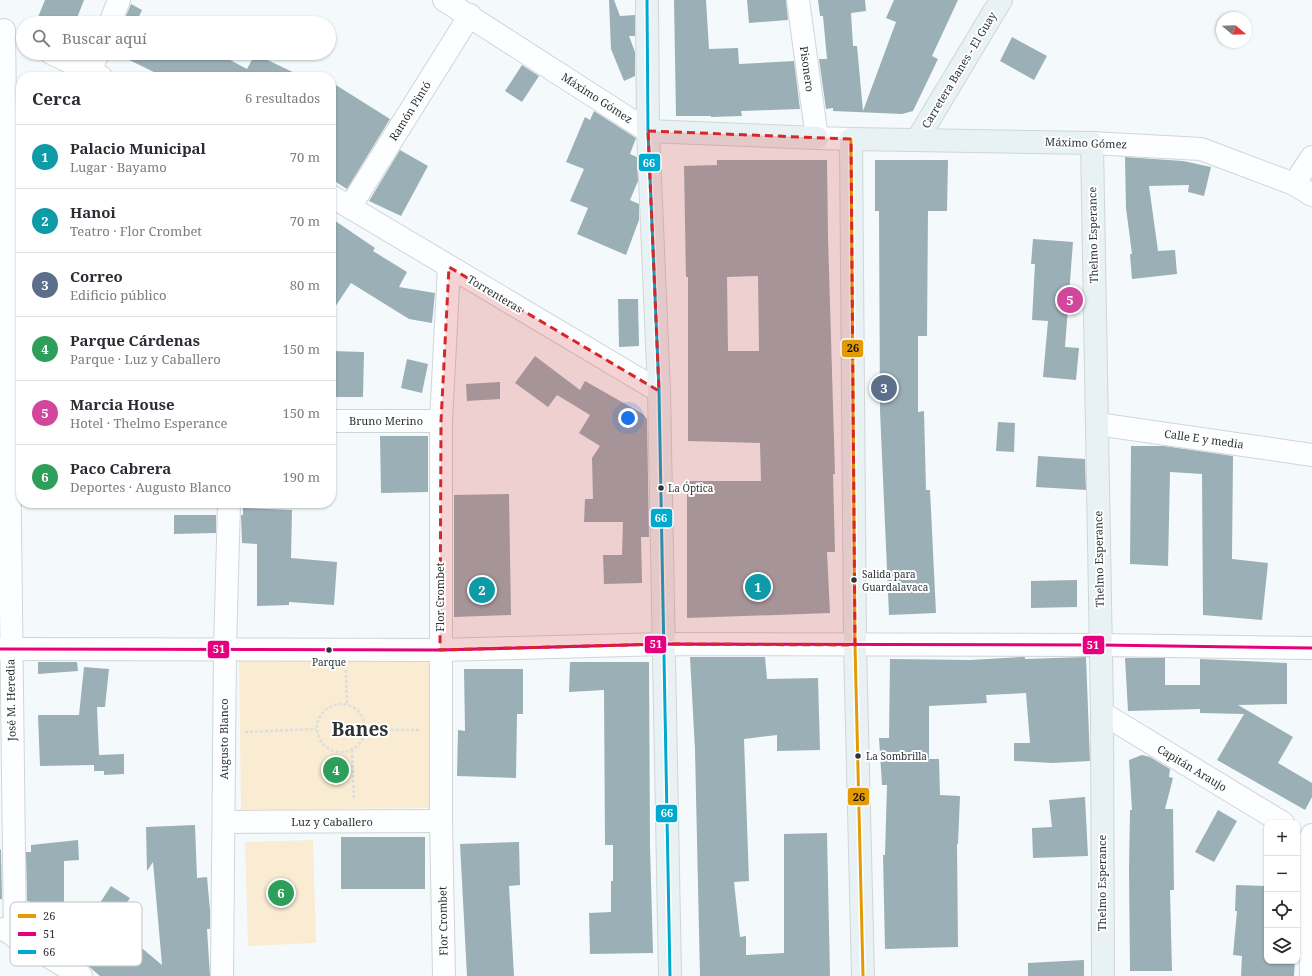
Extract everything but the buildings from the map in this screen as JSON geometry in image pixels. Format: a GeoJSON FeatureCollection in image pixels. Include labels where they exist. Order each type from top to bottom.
{"type":"FeatureCollection","features":[{"type":"Feature","properties":{"kind":"main road"},"geometry":{"type":"LineString","coordinates":[[647,0],[648,131],[659,391],[670,976]]}},
{"type":"Feature","properties":{"kind":"main road","name":"Carretera Banes - El Guay"},"geometry":{"type":"LineString","coordinates":[[917,140],[1001,0]]}},
{"type":"Feature","properties":{"kind":"main road"},"geometry":{"type":"LineString","coordinates":[[648,131],[817,138]]}},
{"type":"Feature","properties":{"kind":"main road"},"geometry":{"type":"LineString","coordinates":[[851,139],[855,645],[863,976]]}},
{"type":"Feature","properties":{"kind":"main road","name":"Máximo Gómez"},"geometry":{"type":"LineString","coordinates":[[851,139],[1092,142]]}},
{"type":"Feature","properties":{"kind":"main road","name":"Thelmo Esperance"},"geometry":{"type":"LineString","coordinates":[[1092,142],[1102,713],[1103,976]]}},
{"type":"Feature","properties":{"kind":"street"},"geometry":{"type":"LineString","coordinates":[[113,16],[119,0]]}},
{"type":"Feature","properties":{"kind":"street","name":"Máximo Gómez"},"geometry":{"type":"LineString","coordinates":[[444,0],[470,15],[648,131]]}},
{"type":"Feature","properties":{"kind":"street","name":"Pisonero"},"geometry":{"type":"LineString","coordinates":[[798,0],[817,138]]}},
{"type":"Feature","properties":{"kind":"street","name":"Ramón Pintó"},"geometry":{"type":"LineString","coordinates":[[350,208],[470,15]]}},
{"type":"Feature","properties":{"kind":"street","name":"José M. Heredia"},"geometry":{"type":"LineString","coordinates":[[8,932],[5,649],[10,420],[9,33]]}},
{"type":"Feature","properties":{"kind":"street"},"geometry":{"type":"LineString","coordinates":[[74,60],[96,67]]}},
{"type":"Feature","properties":{"kind":"street"},"geometry":{"type":"LineString","coordinates":[[817,138],[851,139]]}},
{"type":"Feature","properties":{"kind":"street","name":"Máximo Gómez"},"geometry":{"type":"LineString","coordinates":[[1092,142],[1200,148],[1294,184],[1312,195]]}},
{"type":"Feature","properties":{"kind":"street"},"geometry":{"type":"LineString","coordinates":[[1294,184],[1312,157]]}},
{"type":"Feature","properties":{"kind":"street","name":"Torrenteras"},"geometry":{"type":"LineString","coordinates":[[336,199],[659,391]]}},
{"type":"Feature","properties":{"kind":"street","name":"Flor Crombet"},"geometry":{"type":"LineString","coordinates":[[444,976],[440,650],[441,421],[449,267]]}},
{"type":"Feature","properties":{"kind":"street","name":"Bruno Merino"},"geometry":{"type":"LineString","coordinates":[[336,421],[441,421]]}},
{"type":"Feature","properties":{"kind":"street","name":"Calle E y media"},"geometry":{"type":"LineString","coordinates":[[1096,424],[1312,455]]}},
{"type":"Feature","properties":{"kind":"street","name":"Augusto Blanco"},"geometry":{"type":"LineString","coordinates":[[222,976],[225,649],[229,508]]}},
{"type":"Feature","properties":{"kind":"street"},"geometry":{"type":"LineString","coordinates":[[5,649],[440,650],[664,644],[1100,645],[1312,648]]}},
{"type":"Feature","properties":{"kind":"street","name":"Capitán Araujo"},"geometry":{"type":"LineString","coordinates":[[1102,713],[1278,820]]}},
{"type":"Feature","properties":{"kind":"street","name":"Luz y Caballero"},"geometry":{"type":"LineString","coordinates":[[224,822],[441,821]]}},
{"type":"Feature","properties":{"kind":"street"},"geometry":{"type":"LineString","coordinates":[[1308,837],[1311,976]]}},
{"type":"Feature","properties":{"kind":"street"},"geometry":{"type":"LineString","coordinates":[[64,966],[80,976]]}},
{"type":"Feature","properties":{"kind":"path"},"geometry":{"type":"LineString","coordinates":[[345,649],[347,705]]}},
{"type":"Feature","properties":{"kind":"path"},"geometry":{"type":"LineString","coordinates":[[334,705],[347,705],[357,710],[361,714],[366,730],[360,744],[352,750],[339,753],[328,749],[319,740],[316,730],[317,722],[323,711],[334,705]]}},
{"type":"Feature","properties":{"kind":"path"},"geometry":{"type":"LineString","coordinates":[[224,733],[316,730]]}},
{"type":"Feature","properties":{"kind":"path"},"geometry":{"type":"LineString","coordinates":[[366,730],[441,731]]}},
{"type":"Feature","properties":{"kind":"path"},"geometry":{"type":"LineString","coordinates":[[352,750],[355,822]]}},
{"type":"Feature","properties":{"kind":"highlighted area"},"geometry":{"type":"Polygon","coordinates":[[[648,131],[851,139],[855,645],[664,644],[440,650],[441,421],[449,267],[659,391],[648,131]]]}},
{"type":"Feature","properties":{"kind":"shaded area"},"geometry":{"type":"Polygon","coordinates":[[[430,654],[431,808],[241,810],[239,657],[430,654]]]}},
{"type":"Feature","properties":{"kind":"shaded area"},"geometry":{"type":"Polygon","coordinates":[[[313,840],[316,943],[248,946],[245,842],[313,840]]]}},
{"type":"Feature","properties":{"kind":"transit line","name":"66"},"geometry":{"type":"LineString","coordinates":[[647,0],[648,131],[659,391],[670,976]]}},
{"type":"Feature","properties":{"kind":"transit line","name":"26"},"geometry":{"type":"LineString","coordinates":[[851,139],[855,645],[863,976]]}},
{"type":"Feature","properties":{"kind":"transit line","name":"51"},"geometry":{"type":"LineString","coordinates":[[0,649],[440,650],[664,644],[1101,645],[1312,648]]}},
{"type":"Feature","properties":{"kind":"place","name":"Marcia House"},"geometry":{"type":"Point","coordinates":[1070,300]}},
{"type":"Feature","properties":{"kind":"place","name":"Correo"},"geometry":{"type":"Point","coordinates":[884,388]}},
{"type":"Feature","properties":{"kind":"place","name":"La Óptica"},"geometry":{"type":"Point","coordinates":[661,488]}},
{"type":"Feature","properties":{"kind":"place","name":"Salida para Guardalavaca"},"geometry":{"type":"Point","coordinates":[854,580]}},
{"type":"Feature","properties":{"kind":"place","name":"Palacio Municipal"},"geometry":{"type":"Point","coordinates":[758,587]}},
{"type":"Feature","properties":{"kind":"place","name":"Hanoi"},"geometry":{"type":"Point","coordinates":[482,590]}},
{"type":"Feature","properties":{"kind":"place","name":"Parque"},"geometry":{"type":"Point","coordinates":[329,650]}},
{"type":"Feature","properties":{"kind":"place","name":"La Sombrilla"},"geometry":{"type":"Point","coordinates":[858,756]}},
{"type":"Feature","properties":{"kind":"place","name":"Parque Cárdenas"},"geometry":{"type":"Point","coordinates":[336,770]}},
{"type":"Feature","properties":{"kind":"place","name":"Paco Cabrera"},"geometry":{"type":"Point","coordinates":[281,893]}},
{"type":"Feature","properties":{"kind":"district","name":"Banes"},"geometry":{"type":"Point","coordinates":[360,729]}}]}
